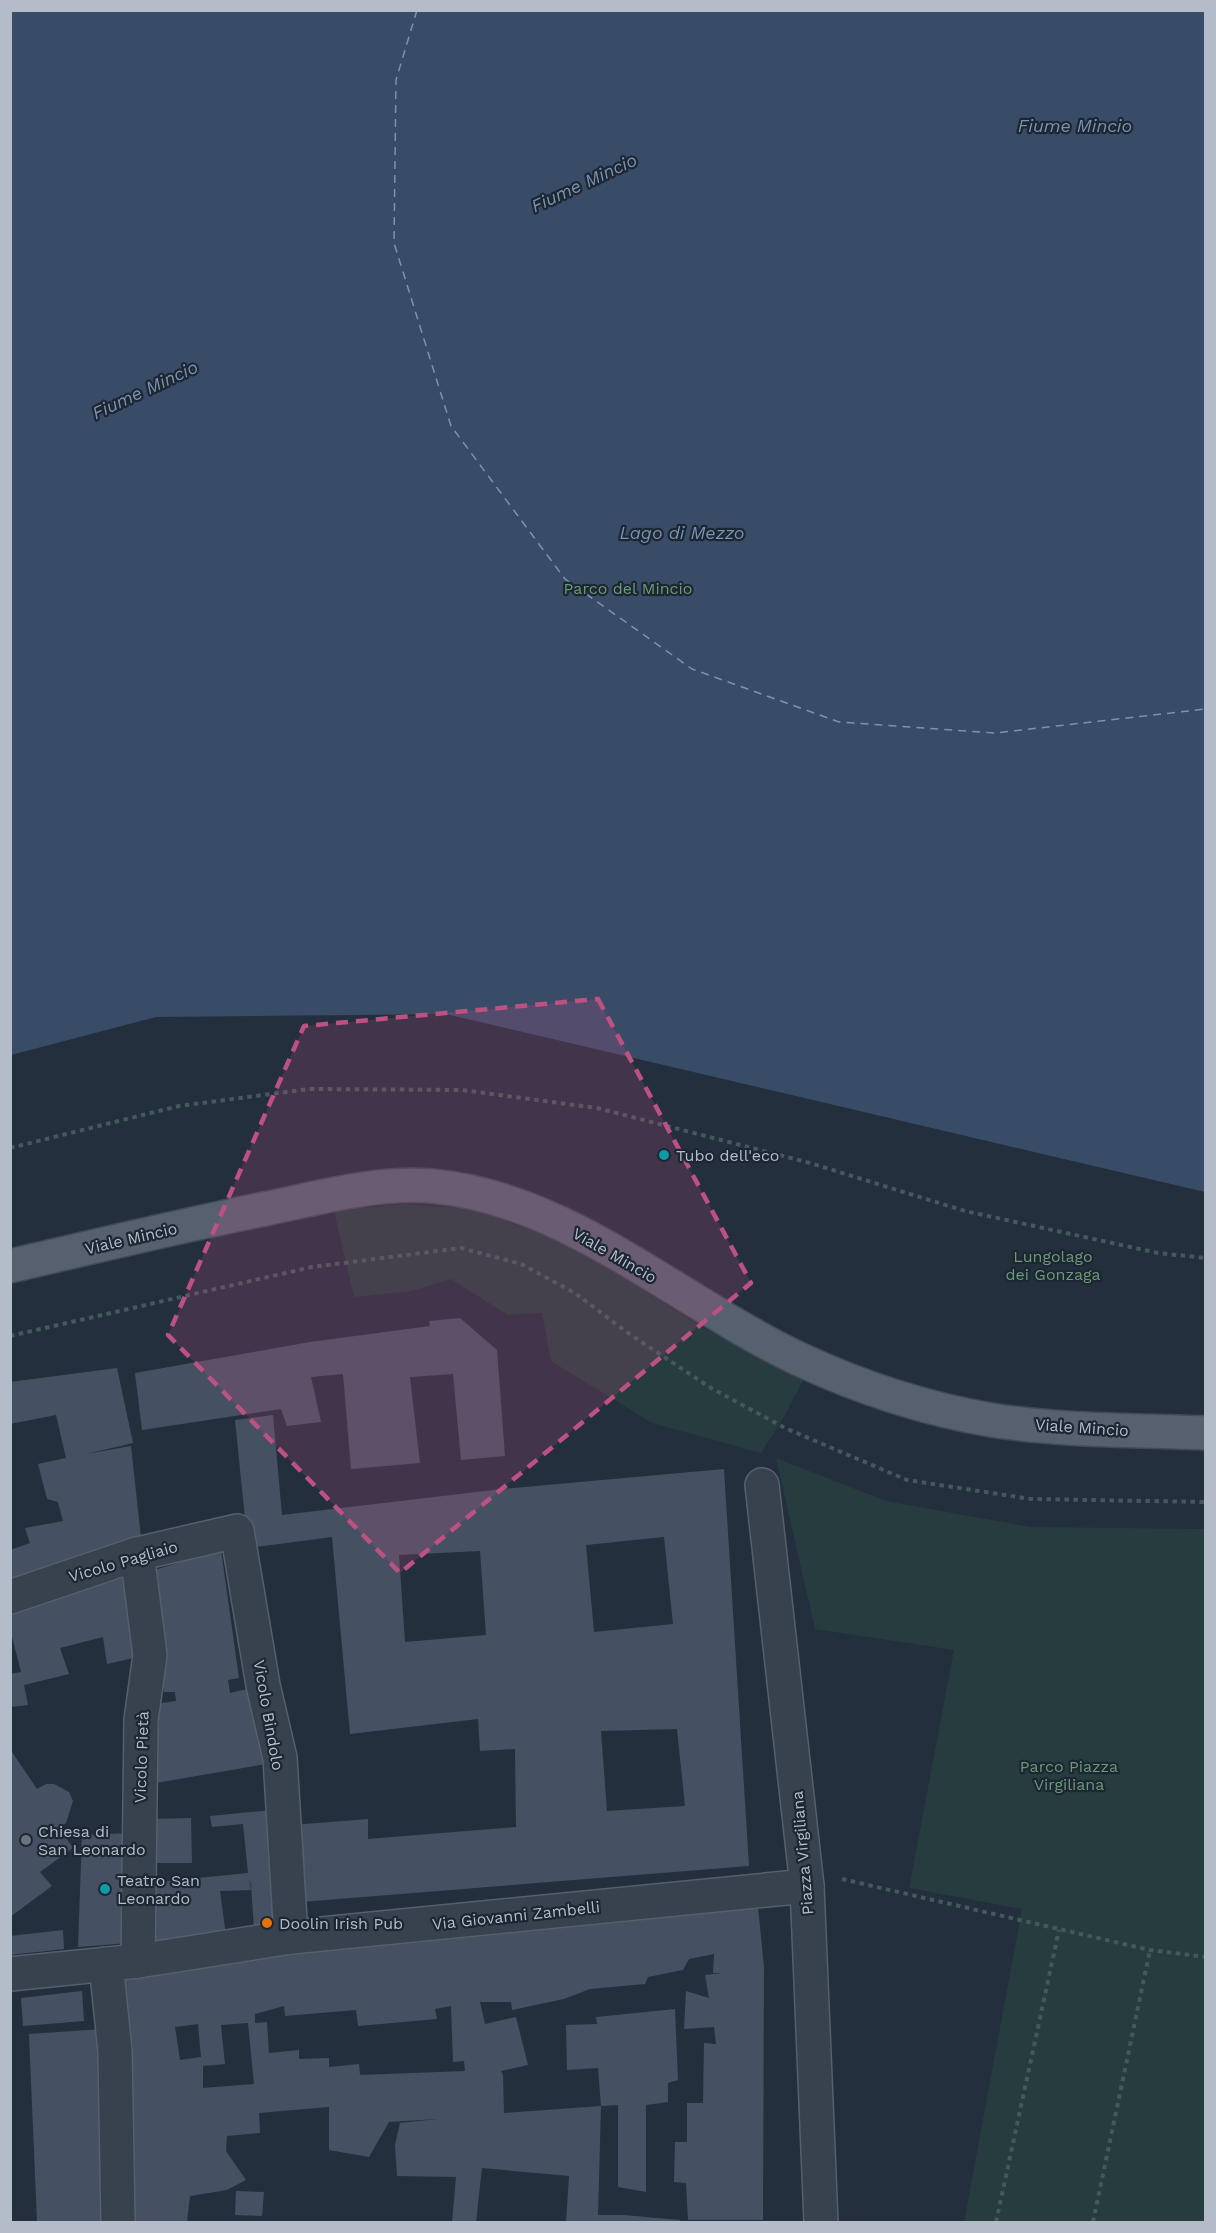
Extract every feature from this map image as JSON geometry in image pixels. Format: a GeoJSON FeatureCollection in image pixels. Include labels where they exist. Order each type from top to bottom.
{"type":"FeatureCollection","features":[{"type":"Feature","properties":{"kind":"main road","name":"Viale Mincio"},"geometry":{"type":"LineString","coordinates":[[10,1266],[196,1223],[348,1192],[390,1186],[432,1186],[479,1193],[540,1213],[593,1240],[746,1333],[857,1383],[930,1407],[992,1420],[1066,1428],[1206,1433]]}},
{"type":"Feature","properties":{"kind":"street","name":"Piazza Virgiliana"},"geometry":{"type":"LineString","coordinates":[[762,1485],[807,1887],[821,2223]]}},
{"type":"Feature","properties":{"kind":"street","name":"Vicolo Pagliaio"},"geometry":{"type":"LineString","coordinates":[[10,1597],[137,1554],[237,1531]]}},
{"type":"Feature","properties":{"kind":"street","name":"Vicolo Bindolo"},"geometry":{"type":"LineString","coordinates":[[237,1531],[263,1685],[280,1758],[291,1937]]}},
{"type":"Feature","properties":{"kind":"street","name":"Vicolo Pietà"},"geometry":{"type":"LineString","coordinates":[[137,1554],[150,1655],[141,1720],[138,1961]]}},
{"type":"Feature","properties":{"kind":"street","name":"Via Giovanni Zambelli"},"geometry":{"type":"LineString","coordinates":[[10,1974],[138,1961],[291,1937],[807,1887]]}},
{"type":"Feature","properties":{"kind":"street"},"geometry":{"type":"LineString","coordinates":[[106,1964],[115,2051],[118,2223]]}},
{"type":"Feature","properties":{"kind":"path"},"geometry":{"type":"LineString","coordinates":[[10,1148],[179,1106],[297,1090],[462,1090],[597,1108],[810,1163],[965,1211],[1158,1252],[1206,1258]]}},
{"type":"Feature","properties":{"kind":"path"},"geometry":{"type":"LineString","coordinates":[[10,1335],[312,1267],[461,1248],[521,1264],[566,1288],[628,1333],[711,1388],[785,1428],[907,1480],[1031,1499],[1206,1503]]}},
{"type":"Feature","properties":{"kind":"path"},"geometry":{"type":"LineString","coordinates":[[807,1887],[832,1877],[1150,1950],[1206,1957]]}},
{"type":"Feature","properties":{"kind":"path"},"geometry":{"type":"LineString","coordinates":[[996,2223],[1059,1930]]}},
{"type":"Feature","properties":{"kind":"path"},"geometry":{"type":"LineString","coordinates":[[1093,2223],[1150,1950]]}},
{"type":"Feature","properties":{"kind":"highlighted area"},"geometry":{"type":"Polygon","coordinates":[[[598,999],[751,1283],[400,1573],[168,1335],[304,1026],[598,999]]]}},
{"type":"Feature","properties":{"kind":"green space"},"geometry":{"type":"Polygon","coordinates":[[[404,1204],[472,1209],[544,1235],[615,1272],[705,1329],[805,1377],[761,1453],[652,1423],[551,1361],[542,1313],[508,1315],[451,1279],[412,1291],[354,1297],[334,1211],[404,1204]]]}},
{"type":"Feature","properties":{"kind":"green space","name":"Parco Piazza Virgiliana"},"geometry":{"type":"Polygon","coordinates":[[[776,1458],[886,1501],[1030,1527],[1205,1529],[1205,2222],[964,2222],[1022,1909],[909,1888],[954,1650],[815,1629],[776,1458]]]}},
{"type":"Feature","properties":{"kind":"water","name":"Lago di Mezzo"},"geometry":{"type":"Polygon","coordinates":[[[11,10],[1205,11],[1205,1192],[446,1014],[156,1017],[11,1055],[11,10]]]}},
{"type":"Feature","properties":{"kind":"building"},"geometry":{"type":"Polygon","coordinates":[[[460,1318],[497,1350],[505,1456],[461,1460],[453,1374],[410,1377],[420,1463],[351,1469],[343,1374],[311,1377],[321,1422],[287,1426],[281,1409],[142,1430],[135,1373],[310,1342],[430,1326],[429,1321],[460,1318]]]}},
{"type":"Feature","properties":{"kind":"building"},"geometry":{"type":"Polygon","coordinates":[[[117,1368],[133,1443],[86,1454],[131,1446],[142,1547],[10,1588],[10,1550],[30,1543],[25,1528],[63,1521],[58,1502],[47,1499],[38,1464],[66,1458],[56,1415],[10,1424],[10,1382],[117,1368]]]}},
{"type":"Feature","properties":{"kind":"building"},"geometry":{"type":"Polygon","coordinates":[[[273,1415],[282,1515],[502,1489],[724,1469],[749,1866],[301,1902],[292,1825],[368,1819],[368,1839],[516,1827],[515,1749],[480,1751],[478,1719],[350,1734],[332,1537],[248,1548],[235,1420],[273,1415]],[[664,1537],[586,1545],[594,1632],[673,1624],[664,1537]],[[480,1551],[399,1555],[405,1642],[486,1635],[480,1551]],[[677,1729],[601,1731],[607,1811],[685,1806],[677,1729]]]}},
{"type":"Feature","properties":{"kind":"building"},"geometry":{"type":"Polygon","coordinates":[[[221,1550],[239,1678],[228,1680],[230,1693],[256,1687],[266,1764],[156,1783],[155,1704],[176,1701],[175,1692],[164,1692],[151,1571],[221,1550]]]}},
{"type":"Feature","properties":{"kind":"building"},"geometry":{"type":"Polygon","coordinates":[[[121,1575],[134,1621],[138,1657],[107,1664],[103,1637],[60,1648],[69,1674],[24,1685],[28,1705],[10,1707],[10,1674],[21,1672],[10,1629],[10,1615],[121,1575]]]}},
{"type":"Feature","properties":{"kind":"building"},"geometry":{"type":"Polygon","coordinates":[[[10,1749],[37,1789],[46,1784],[54,1784],[69,1792],[73,1801],[66,1823],[59,1828],[73,1848],[40,1872],[52,1886],[10,1917],[10,1749]]]}},
{"type":"Feature","properties":{"kind":"building"},"geometry":{"type":"Polygon","coordinates":[[[273,1810],[283,1925],[254,1929],[251,1885],[249,1878],[251,1890],[220,1891],[226,1936],[155,1941],[149,1883],[248,1873],[243,1824],[212,1827],[210,1816],[273,1810]]]}},
{"type":"Feature","properties":{"kind":"building"},"geometry":{"type":"Polygon","coordinates":[[[191,1818],[192,1863],[150,1863],[151,1819],[191,1818]]]}},
{"type":"Feature","properties":{"kind":"building","name":"Teatro San Leonardo"},"geometry":{"type":"Polygon","coordinates":[[[132,1833],[128,1943],[78,1947],[82,1835],[132,1833]]]}},
{"type":"Feature","properties":{"kind":"building"},"geometry":{"type":"Polygon","coordinates":[[[758,1907],[764,1967],[763,2220],[688,2220],[686,2183],[674,2182],[675,2142],[687,2142],[687,2103],[703,2103],[704,2043],[716,2044],[714,2027],[684,2029],[686,1991],[709,1998],[705,1975],[723,1973],[713,1973],[714,1954],[689,1959],[683,1970],[648,1977],[645,1984],[590,1989],[564,1999],[512,2010],[511,2002],[480,2002],[485,2024],[516,2017],[528,2065],[501,2071],[504,2113],[601,2106],[598,2215],[624,2215],[680,2220],[680,2222],[566,2222],[569,2176],[482,2168],[476,2222],[452,2222],[456,2177],[397,2176],[395,2145],[400,2123],[437,2119],[389,2122],[369,2157],[329,2150],[329,2107],[259,2113],[260,2133],[227,2136],[226,2151],[246,2180],[227,2190],[190,2196],[187,2222],[129,2222],[115,1976],[169,1965],[758,1907]],[[284,2006],[255,2014],[255,2023],[267,2022],[269,2053],[299,2050],[299,2059],[329,2058],[329,2067],[359,2064],[360,2075],[465,2071],[464,2061],[453,2062],[451,2006],[435,2009],[437,2019],[358,2026],[356,2010],[285,2016],[284,2006]],[[248,2023],[221,2025],[225,2064],[203,2066],[203,2088],[254,2084],[248,2023]],[[198,2024],[175,2027],[180,2060],[201,2057],[198,2024]]]}},
{"type":"Feature","properties":{"kind":"building"},"geometry":{"type":"Polygon","coordinates":[[[63,1930],[64,1949],[10,1955],[10,1936],[63,1930]]]}},
{"type":"Feature","properties":{"kind":"building"},"geometry":{"type":"Polygon","coordinates":[[[82,1991],[84,2021],[23,2026],[21,1998],[82,1991]]]}},
{"type":"Feature","properties":{"kind":"building"},"geometry":{"type":"Polygon","coordinates":[[[675,2009],[678,2080],[668,2083],[668,2102],[646,2105],[646,2192],[618,2187],[618,2105],[601,2106],[598,2068],[567,2070],[566,2025],[597,2024],[596,2017],[675,2009]]]}},
{"type":"Feature","properties":{"kind":"building"},"geometry":{"type":"Polygon","coordinates":[[[103,2029],[110,2222],[37,2222],[29,2034],[103,2029]]]}},
{"type":"Feature","properties":{"kind":"building"},"geometry":{"type":"Polygon","coordinates":[[[236,2191],[264,2192],[262,2216],[235,2215],[236,2191]]]}},
{"type":"Feature","properties":{"kind":"ferry route"},"geometry":{"type":"LineString","coordinates":[[417,10],[396,80],[394,243],[451,426],[565,579],[692,669],[839,722],[995,733],[1206,709]]}},
{"type":"Feature","properties":{"kind":"place","name":"Tubo dell'eco"},"geometry":{"type":"Point","coordinates":[664,1155]}},
{"type":"Feature","properties":{"kind":"place","name":"Chiesa di San Leonardo"},"geometry":{"type":"Point","coordinates":[26,1840]}},
{"type":"Feature","properties":{"kind":"place","name":"Teatro San Leonardo"},"geometry":{"type":"Point","coordinates":[105,1889]}},
{"type":"Feature","properties":{"kind":"place","name":"Doolin Irish Pub"},"geometry":{"type":"Point","coordinates":[267,1923]}},
{"type":"Feature","properties":{"kind":"water label","name":"Fiume Mincio"},"geometry":{"type":"Point","coordinates":[1075,126]}},
{"type":"Feature","properties":{"kind":"water label","name":"Fiume Mincio"},"geometry":{"type":"Point","coordinates":[584,183]}},
{"type":"Feature","properties":{"kind":"water label","name":"Fiume Mincio"},"geometry":{"type":"Point","coordinates":[145,390]}},
{"type":"Feature","properties":{"kind":"park label","name":"Parco del Mincio"},"geometry":{"type":"Point","coordinates":[628,588]}},
{"type":"Feature","properties":{"kind":"park label","name":"Lungolago dei Gonzaga"},"geometry":{"type":"Point","coordinates":[1053,1265]}}]}
